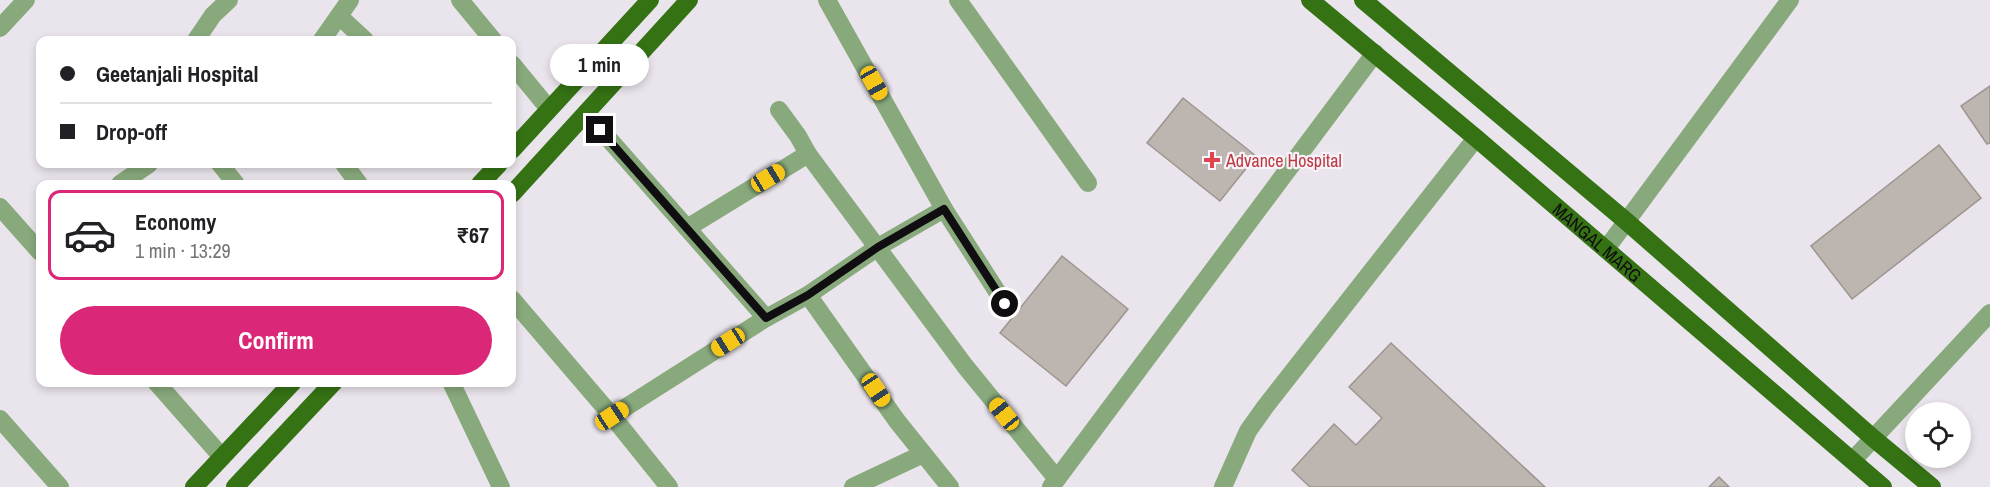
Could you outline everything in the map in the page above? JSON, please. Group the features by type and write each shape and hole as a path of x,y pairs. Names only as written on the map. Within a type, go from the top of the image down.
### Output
{"main road":[{"path":"516,146 650,0"},
{"path":"516,190 689,0"},
{"name":"MANGAL MARG","path":"1310,0 1476,138 1883,487"},
{"name":"MANGAL MARG","path":"1363,0 1626,221 1932,487"},
{"path":"194,487 288,387"},
{"path":"235,487 329,387"}],"street":[{"path":"0,28 26,0"},
{"path":"199,36 213,15 229,0"},
{"path":"325,36 351,0"},
{"path":"460,0 490,36"},
{"path":"827,0 944,209 1005,304"},
{"path":"958,0 1088,183"},
{"path":"1606,249 1790,0"},
{"path":"339,16 361,36"},
{"path":"779,110 808,154 1054,483 1375,53"},
{"path":"516,68 549,109"},
{"path":"586,113 766,318"},
{"path":"1223,487 1248,431 1265,407 1476,138"},
{"path":"687,228 808,154"},
{"path":"126,180 143,168"},
{"path":"223,168 233,180"},
{"path":"0,207 36,244"},
{"path":"612,416 766,318 808,295 878,247 944,209"},
{"path":"808,295 897,421 950,487"},
{"path":"516,304 669,487"},
{"path":"1853,460 1990,313"},
{"path":"160,387 222,457"},
{"path":"453,387 501,487"},
{"path":"0,419 60,487"},
{"path":"853,487 922,454"}],"building":[{"path":"1990,86 1990,143 1987,144 1961,106"},
{"path":"1183,98 1256,156 1220,201 1147,143"},
{"path":"1939,145 1981,198 1852,299 1811,246"},
{"path":"1062,256 1128,309 1066,386 1000,333"},
{"path":"1391,343 1545,487 1310,487 1292,470 1334,424 1356,445 1382,418 1349,387"},
{"path":"1719,477 1729,487 1709,487"}],"place":[{"name":"Advance Hospital","path":"1212,160"}],"route":[{"path":"600,130 766,318 808,295 878,247 944,209 1005,304"}]}
